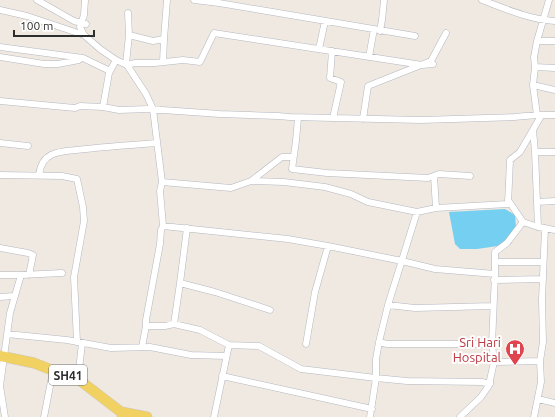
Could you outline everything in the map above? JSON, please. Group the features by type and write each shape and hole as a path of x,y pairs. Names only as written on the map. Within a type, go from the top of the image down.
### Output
{"main road":[{"name":"SH41","path":"2,357 34,363 53,371 78,378 122,414"},
{"path":"122,414 147,417"}],"street":[{"path":"37,0 74,21 84,23"},
{"path":"85,0 84,23 80,27 84,35 100,49 116,60 126,64 183,60 200,62 214,33 422,65 433,64"},
{"path":"163,62 167,0"},
{"path":"194,0 415,36"},
{"path":"369,57 377,30 382,20 384,0"},
{"path":"482,0 526,17 555,21"},
{"path":"251,181 284,182 325,187 351,194 368,202 417,212 436,208 508,204 510,160 520,152 539,116 534,85 534,57 549,0"},
{"path":"0,10 27,16 84,35"},
{"path":"128,14 129,35 126,64 146,94 153,109 162,182 160,191 163,226 142,347"},
{"path":"319,49 325,21"},
{"path":"363,119 368,86 431,61 446,33"},
{"path":"129,35 153,41 164,39"},
{"path":"537,41 555,41"},
{"path":"0,48 82,58 110,71"},
{"path":"332,51 330,78 341,82 333,118"},
{"path":"0,57 44,64 58,64 82,58"},
{"path":"103,107 109,73 116,60"},
{"path":"535,67 555,68"},
{"path":"534,85 555,90"},
{"path":"0,101 75,108 80,106 103,107 119,110 153,109 298,118 421,120 514,118 555,115"},
{"path":"298,118 292,169 335,174 428,178 439,174 470,176"},
{"path":"532,130 536,152 537,202 541,228 543,262 543,342 540,361 541,382 534,417"},
{"path":"0,143 28,146"},
{"path":"39,175 40,168 44,161 51,155 60,152 157,143"},
{"path":"536,152 555,152"},
{"path":"162,182 231,188 251,181 282,157 294,157"},
{"path":"0,175 62,176 77,179 83,207 84,221 74,277 80,343 78,378"},
{"path":"434,176 436,208"},
{"path":"508,200 523,222 541,228 555,230"},
{"path":"537,202 555,201"},
{"path":"370,417 376,378 376,359 379,342 388,305 417,212"},
{"path":"460,417 481,397 490,384 494,362 492,344 495,252 507,243 523,222"},
{"path":"163,226 288,239 402,261 435,269 495,277 543,279"},
{"path":"174,324 188,228"},
{"path":"306,344 315,292 328,246"},
{"path":"0,248 33,255 29,275"},
{"path":"495,262 543,262"},
{"path":"0,275 62,273"},
{"path":"5,417 0,386 2,357 10,313 20,275"},
{"path":"180,283 215,292 270,310"},
{"path":"0,297 14,296"},
{"path":"388,305 415,308 493,306"},
{"path":"146,326 165,326 174,324 200,330 229,345 259,346 301,369 407,381 482,382 490,384"},
{"path":"7,334 111,348 150,347 191,355 226,356"},
{"path":"379,342 386,344 492,344"},
{"path":"214,417 229,345"},
{"path":"494,362 540,361"},
{"path":"44,417 53,371"},
{"path":"222,376 372,409"},
{"path":"538,399 555,403"}],"water":[{"path":"505,209 515,215 516,227 511,244 477,249 460,249 455,244 449,212"}],"place":[{"name":"Sri Hari Hospital","path":"515,366"}]}
